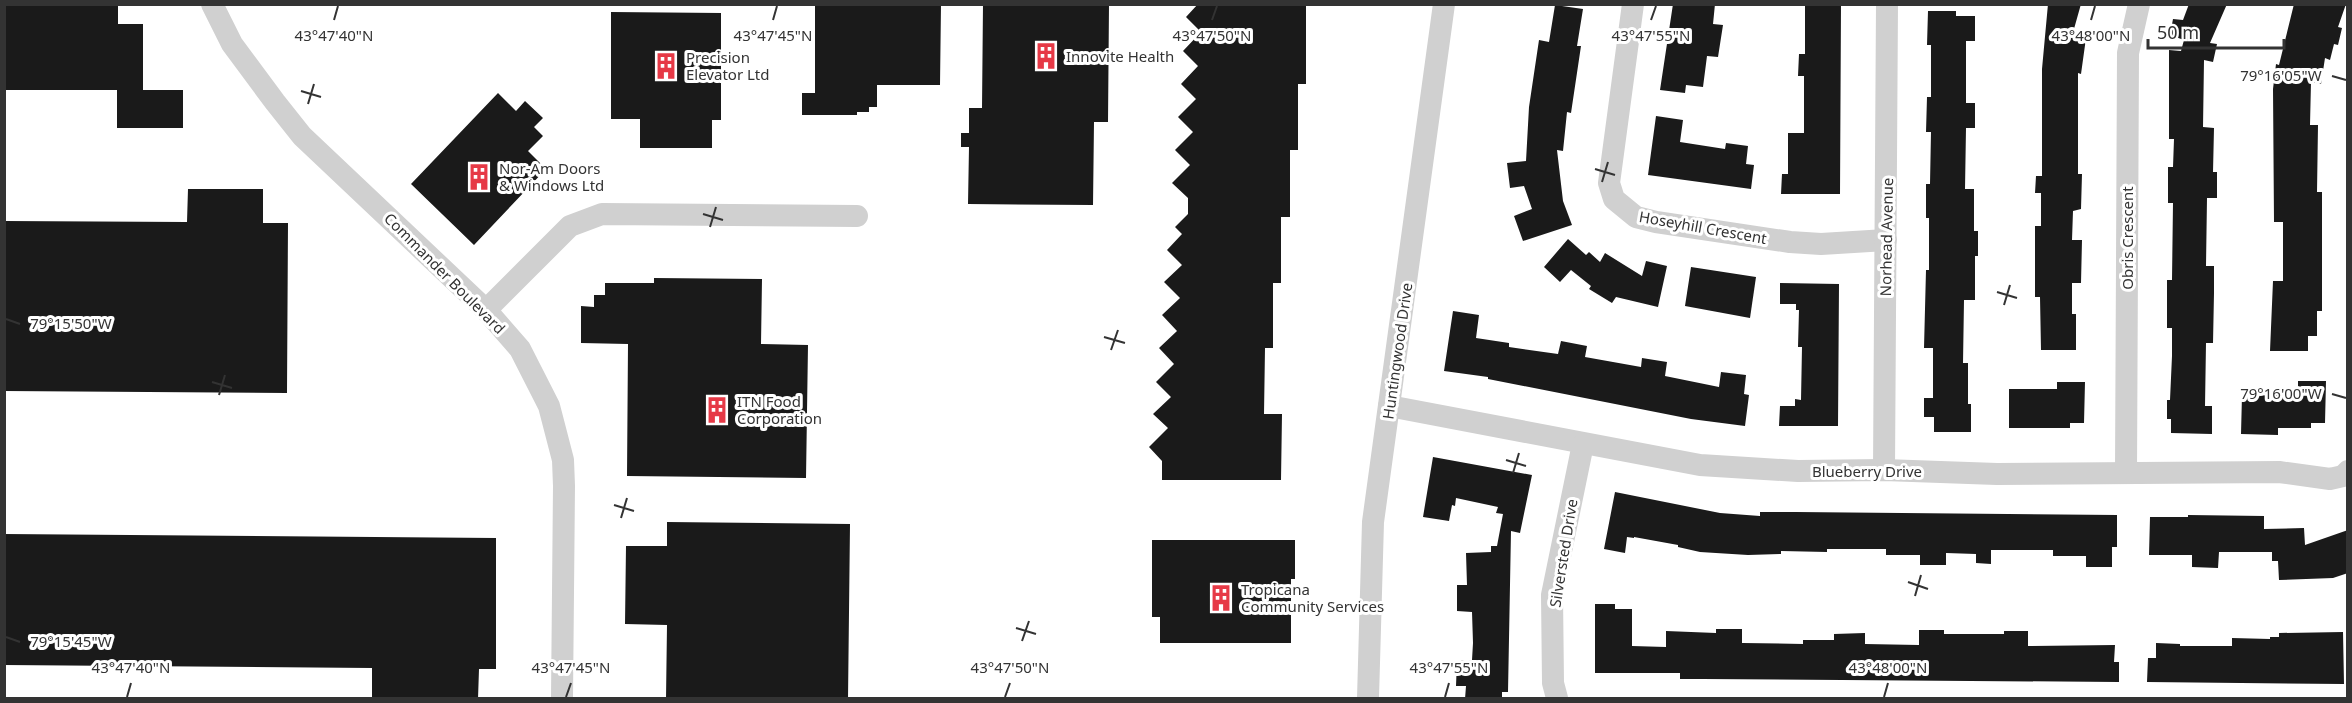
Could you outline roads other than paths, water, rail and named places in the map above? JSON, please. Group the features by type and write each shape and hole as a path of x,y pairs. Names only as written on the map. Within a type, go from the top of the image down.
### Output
{"street":[{"name":"Commander Boulevard","path":"212,4 232,44 302,136 486,310 520,349 549,406 563,460 562,699"},
{"name":"Huntingwood Drive","path":"1368,699 1373,522 1444,4"},
{"name":"Hoseyhill Crescent","path":"1633,4 1608,183 1614,199 1636,217 1790,242 1821,244 1886,240"},
{"name":"Norhead Avenue","path":"1884,470 1887,4"},
{"name":"Obris Crescent","path":"2126,472 2128,53 2139,4"},
{"path":"486,310 570,226 602,214 857,216"},
{"name":"Blueberry Drive","path":"1389,405 1700,465 1798,471 1884,470 1997,474 2279,472 2330,479 2343,476 2348,471"},
{"name":"Silversted Drive","path":"1557,699 1553,683 1552,595 1583,444"}],"place":[{"name":"Innovite Health","path":"1046,56"},
{"name":"Precision Elevator Ltd","path":"666,66"},
{"name":"Nor-Am Doors & Windows Ltd","path":"479,177"},
{"name":"ITN Food Corporation","path":"717,410"},
{"name":"Tropicana Community Services","path":"1221,598"}]}
